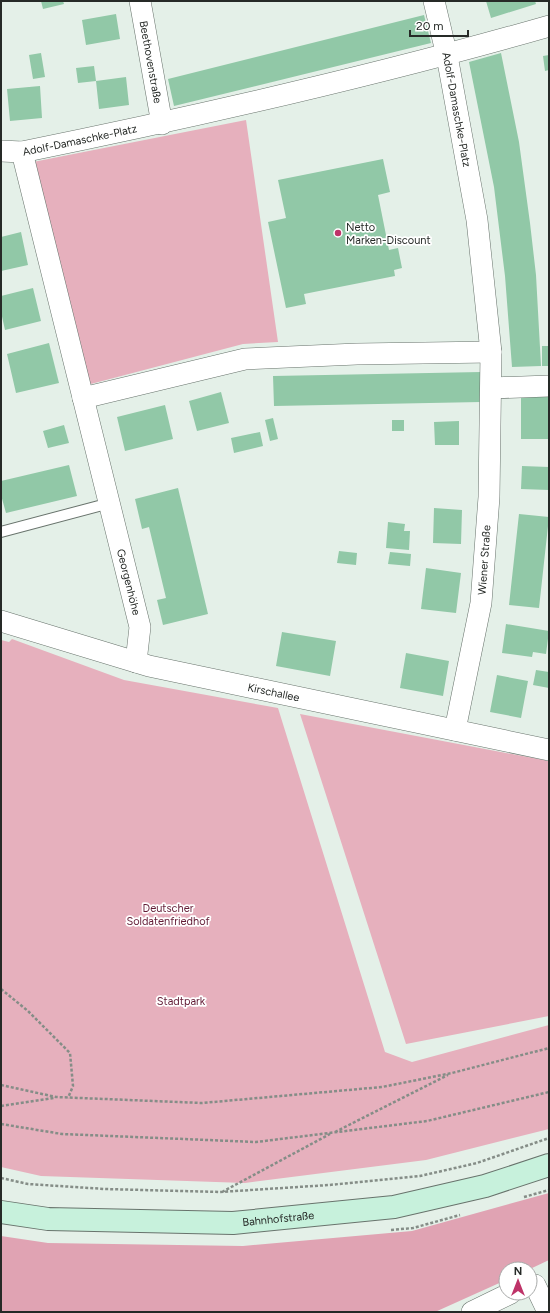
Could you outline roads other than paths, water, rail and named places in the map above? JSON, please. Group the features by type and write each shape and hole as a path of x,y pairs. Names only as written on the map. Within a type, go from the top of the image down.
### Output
{"street":[{"name":"Beethovenstraße","path":"140,1 162,124"},
{"path":"434,1 447,56 549,26"},
{"name":"Adolf-Damaschke-Platz","path":"83,398 22,152 162,124 447,56 477,220 491,352 492,388"},
{"path":"1,151 22,152"},
{"path":"83,398 246,359 357,354 491,352"},
{"path":"492,388 549,386"},
{"name":"Wiener Straße","path":"455,730 481,603 489,497 492,388"},
{"name":"Georgenhöhe","path":"83,398 140,626 136,662"},
{"name":"Kirschallee","path":"1,621 136,662 549,750"},
{"name":"Bahnhofstraße","path":"1,1212 48,1219 233,1223 394,1207 485,1186 549,1165"},
{"path":"538,1291 548,1312"},
{"path":"472,1312 498,1299"}],"lane":[{"path":"1,532 110,503"}],"place":[{"name":"Netto Marken-Discount","path":"338,233"}],"park label":[{"name":"Deutscher Soldatenfriedhof","path":"168,914"},
{"name":"Stadtpark","path":"181,1001"}]}
